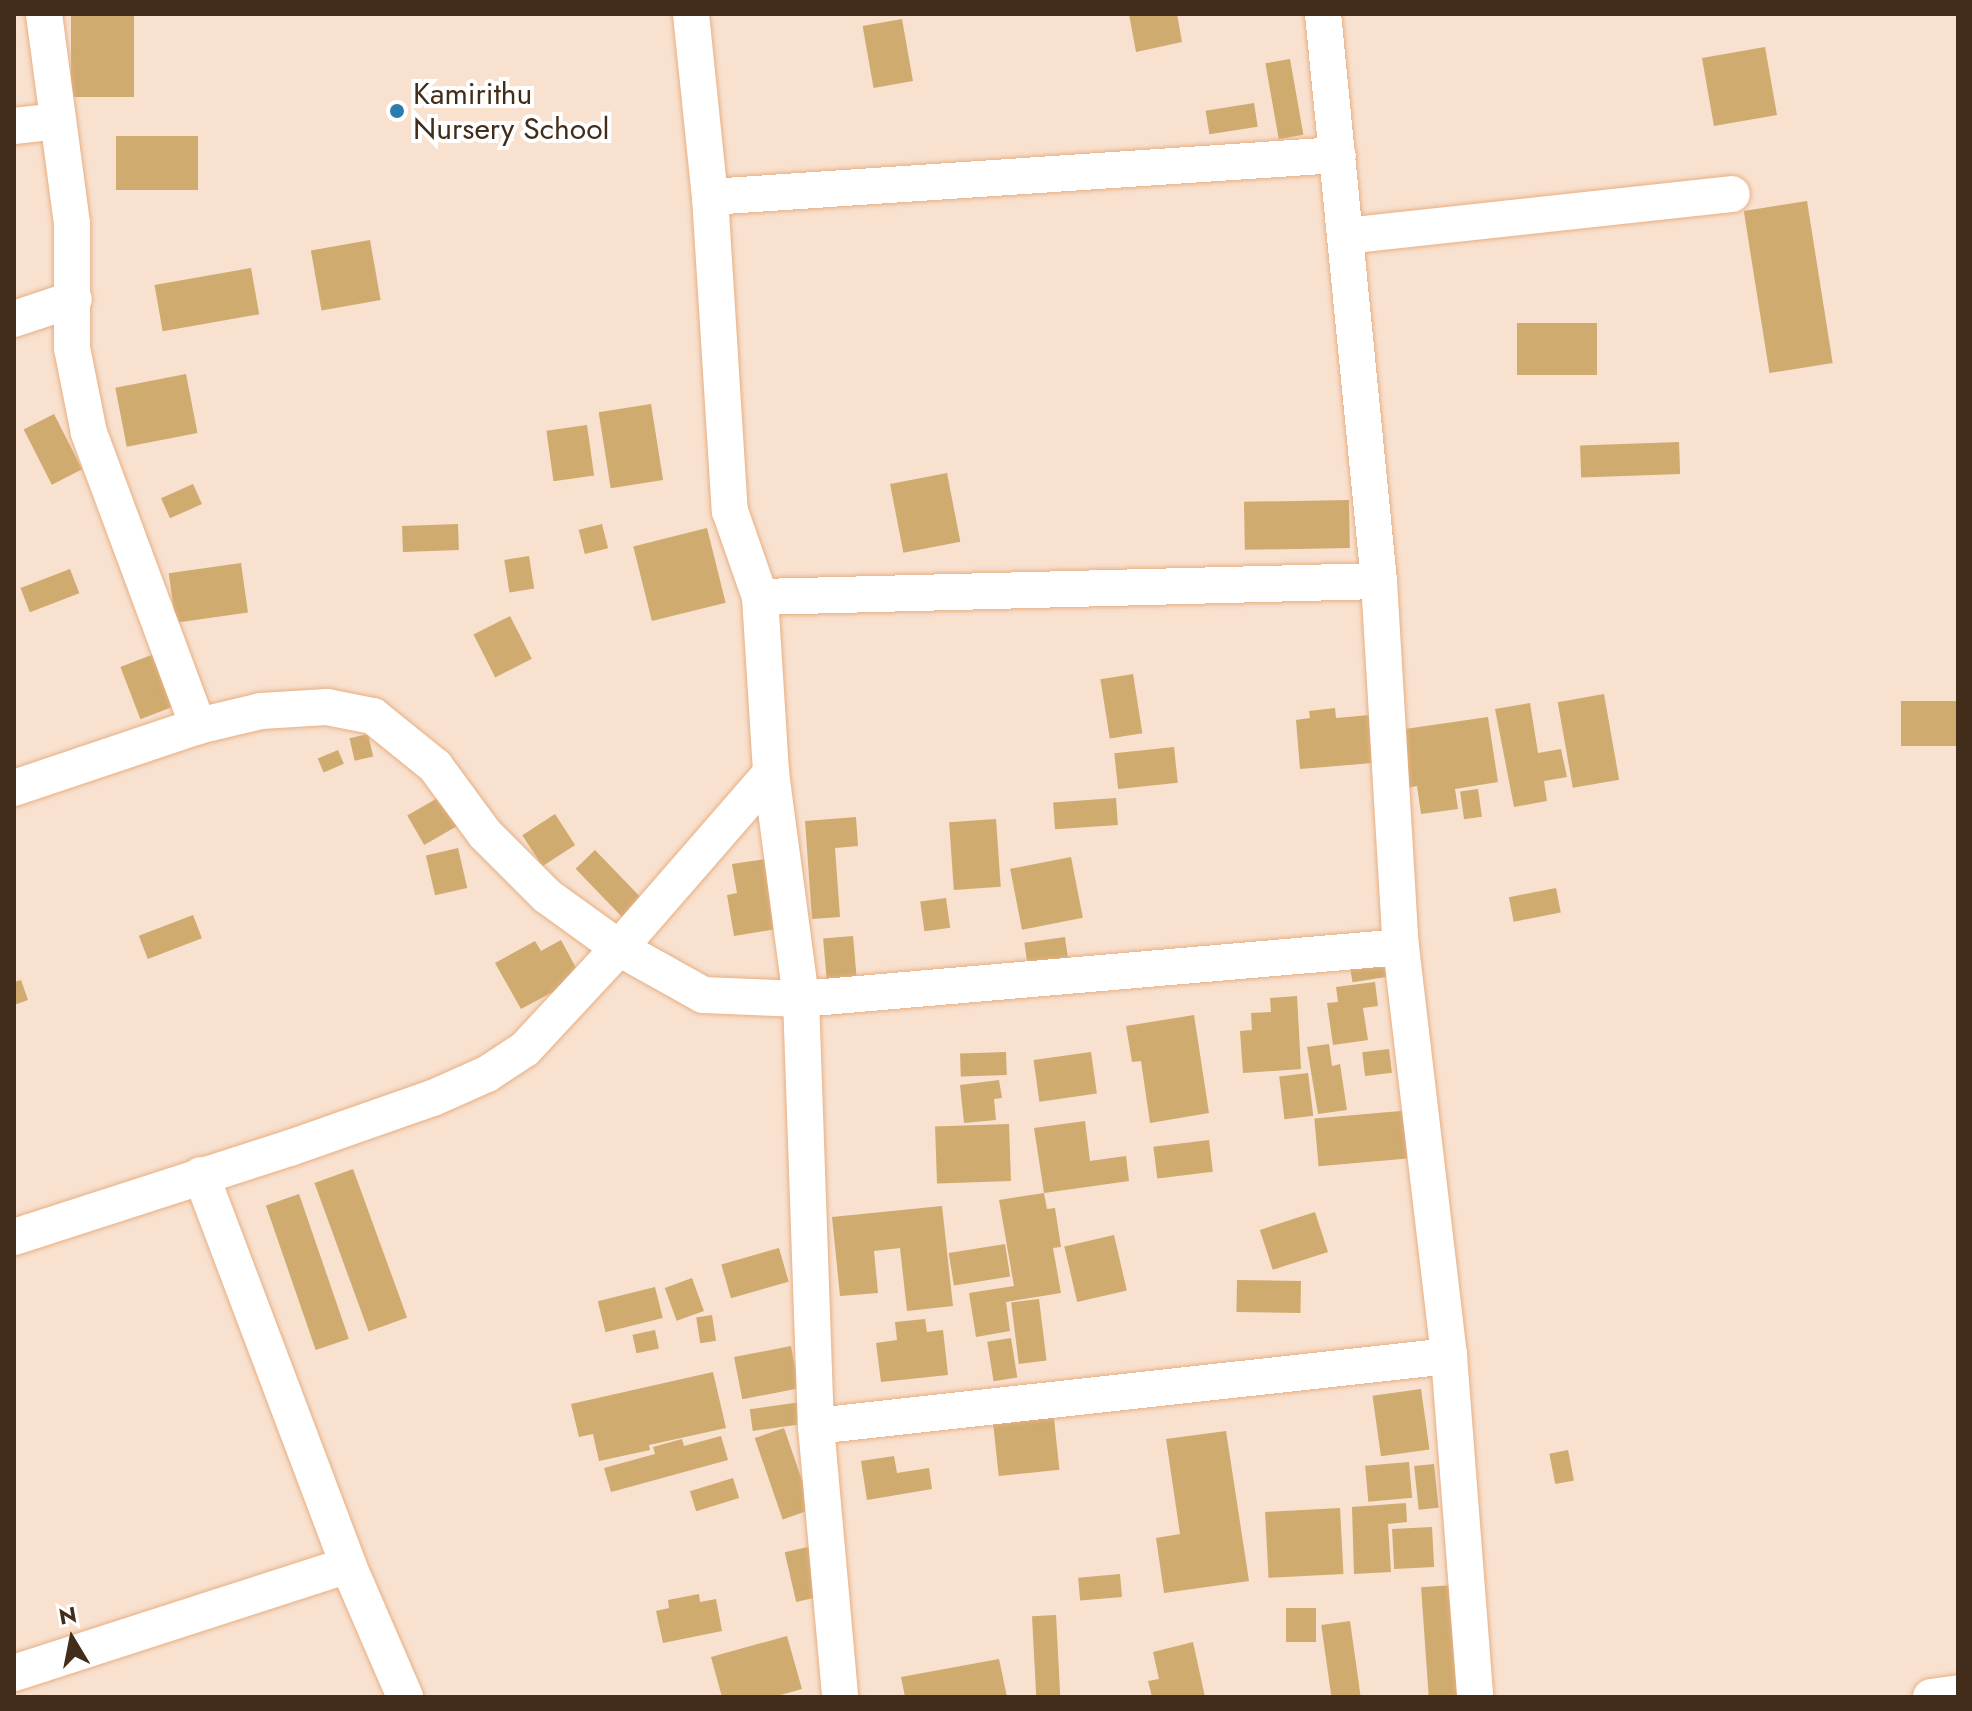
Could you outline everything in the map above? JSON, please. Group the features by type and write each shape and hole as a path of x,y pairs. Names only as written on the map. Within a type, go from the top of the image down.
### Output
{"street":[{"path":"44,14 72,223 72,348 89,433 198,726"},
{"path":"691,14 710,197 730,511 760,597 771,773 801,999 816,1426 840,1697"},
{"path":"1323,14 1379,581 1401,947 1449,1356 1475,1697"},
{"path":"14,126 58,121"},
{"path":"710,197 1338,155"},
{"path":"1346,236 1732,194"},
{"path":"14,319 74,299"},
{"path":"760,597 1379,581"},
{"path":"14,788 198,726 261,711 327,707 373,716 435,766 485,834 547,896 619,948 703,995 801,999 1401,947"},
{"path":"14,1237 380,1117 487,1074 525,1049 619,948 771,773"},
{"path":"201,1175 348,1565 405,1697"},
{"path":"816,1426 1449,1356"},
{"path":"14,1673 348,1565"},
{"path":"1931,1697 1958,1693"}],"building":[{"path":"71,14 134,14 134,97 71,97"},
{"path":"1129,14 1177,14 1182,42 1136,52"},
{"path":"902,19 913,81 874,88 863,26"},
{"path":"1765,47 1777,115 1714,126 1702,58"},
{"path":"1290,59 1303,135 1279,139 1265,63"},
{"path":"1254,103 1258,127 1209,134 1206,111"},
{"path":"116,136 198,136 198,190 116,190"},
{"path":"1807,201 1833,363 1769,373 1744,211"},
{"path":"370,240 381,300 322,310 311,250"},
{"path":"251,268 259,314 163,331 154,285"},
{"path":"1517,323 1597,323 1597,375 1517,375"},
{"path":"186,374 197,433 127,447 115,388"},
{"path":"651,404 663,480 611,488 599,412"},
{"path":"54,414 82,469 52,485 24,429"},
{"path":"587,425 594,476 553,481 546,431"},
{"path":"1679,442 1680,474 1581,477 1580,445"},
{"path":"947,473 960,542 903,553 890,484"},
{"path":"193,484 202,504 170,518 161,498"},
{"path":"1349,500 1350,548 1245,550 1244,502"},
{"path":"458,524 459,550 403,552 402,526"},
{"path":"602,524 608,548 585,554 579,530"},
{"path":"707,528 726,603 652,621 633,546"},
{"path":"529,556 534,589 509,593 504,560"},
{"path":"241,563 248,613 176,623 169,573"},
{"path":"70,569 79,593 30,612 21,588"},
{"path":"510,616 532,659 495,677 473,635"},
{"path":"154,654 174,706 140,719 120,667"},
{"path":"1133,674 1142,733 1110,738 1100,679"},
{"path":"1604,694 1619,780 1573,788 1558,702"},
{"path":"1901,701 1958,701 1958,746 1901,746"},
{"path":"1530,703 1538,753 1561,749 1567,777 1544,781 1547,801 1514,807 1495,709"},
{"path":"1335,708 1336,718 1370,715 1373,763 1300,769 1296,720 1310,718 1309,711"},
{"path":"1488,717 1498,782 1455,789 1458,809 1421,814 1417,786 1407,788 1398,730"},
{"path":"368,734 373,756 355,761 349,738"},
{"path":"1174,747 1178,783 1118,789 1114,753"},
{"path":"338,750 344,764 324,772 318,759"},
{"path":"1478,789 1482,817 1464,819 1460,792"},
{"path":"441,796 458,825 424,845 407,816"},
{"path":"1116,798 1118,825 1055,829 1053,802"},
{"path":"555,814 575,845 542,866 522,835"},
{"path":"856,817 858,846 835,848 840,917 812,919 805,821"},
{"path":"996,819 1001,887 954,890 949,822"},
{"path":"458,848 467,888 435,895 426,855"},
{"path":"595,850 643,900 624,918 576,869"},
{"path":"1071,857 1083,918 1022,930 1010,869"},
{"path":"765,859 777,929 734,936 727,895 737,893 732,864"},
{"path":"1556,888 1561,913 1514,922 1509,897"},
{"path":"946,898 950,928 924,931 920,902"},
{"path":"193,915 202,938 148,959 139,936"},
{"path":"853,936 857,978 827,980 823,939"},
{"path":"1065,937 1069,964 1028,969 1024,943"},
{"path":"561,940 581,977 521,1009 495,963 535,941 541,951"},
{"path":"1391,957 1394,976 1352,982 1350,964"},
{"path":"21,980 28,1000 14,1005 14,982"},
{"path":"1375,982 1378,1006 1363,1008 1368,1040 1333,1045 1327,1003 1338,1002 1336,987"},
{"path":"1297,996 1301,1069 1243,1073 1240,1031 1252,1030 1251,1013 1271,1012 1270,998"},
{"path":"1194,1015 1209,1113 1150,1123 1141,1061 1132,1062 1126,1026"},
{"path":"1329,1044 1332,1066 1340,1064 1347,1110 1318,1114 1307,1047"},
{"path":"1389,1049 1392,1073 1365,1076 1362,1052"},
{"path":"1006,1052 1007,1075 961,1077 960,1054"},
{"path":"1091,1052 1097,1094 1039,1102 1034,1060"},
{"path":"1308,1073 1313,1116 1284,1119 1279,1077"},
{"path":"999,1080 1002,1098 994,1099 996,1120 964,1123 960,1085"},
{"path":"1412,1110 1416,1158 1319,1166 1314,1119"},
{"path":"1085,1121 1090,1161 1126,1156 1129,1181 1044,1193 1034,1128"},
{"path":"1009,1124 1011,1181 937,1184 935,1127"},
{"path":"1209,1140 1213,1172 1157,1179 1153,1147"},
{"path":"353,1169 407,1317 369,1331 314,1183"},
{"path":"1044,1193 1047,1209 1055,1208 1061,1247 1053,1248 1061,1293 1006,1302 1010,1331 976,1337 969,1293 1014,1286 999,1200"},
{"path":"299,1194 349,1339 316,1350 266,1205"},
{"path":"942,1206 953,1306 907,1311 900,1248 874,1251 878,1293 840,1296 832,1217"},
{"path":"1315,1212 1328,1252 1273,1270 1260,1230"},
{"path":"1114,1235 1127,1291 1077,1302 1064,1246"},
{"path":"1005,1244 1010,1277 954,1286 949,1253"},
{"path":"779,1248 789,1282 731,1298 721,1265"},
{"path":"692,1278 704,1311 677,1321 665,1288"},
{"path":"1237,1280 1301,1281 1300,1313 1236,1312"},
{"path":"655,1287 663,1318 605,1332 598,1301"},
{"path":"1039,1299 1047,1361 1019,1364 1011,1302"},
{"path":"712,1315 716,1341 700,1343 696,1318"},
{"path":"925,1319 927,1332 943,1330 948,1375 881,1382 876,1343 897,1340 895,1322"},
{"path":"655,1330 659,1349 636,1353 633,1335"},
{"path":"1011,1338 1017,1378 994,1381 987,1342"},
{"path":"791,1346 799,1388 742,1399 734,1357"},
{"path":"713,1372 726,1428 649,1445 650,1450 599,1461 593,1434 579,1437 571,1404"},
{"path":"1421,1389 1429,1449 1381,1456 1372,1396"},
{"path":"822,1399 825,1421 753,1431 750,1409"},
{"path":"1053,1409 1059,1470 999,1476 992,1415"},
{"path":"784,1428 812,1509 783,1519 755,1438"},
{"path":"1226,1431 1249,1581 1164,1593 1156,1538 1180,1534 1166,1439"},
{"path":"721,1436 728,1460 611,1492 604,1468 655,1454 653,1447 682,1439 684,1446"},
{"path":"1568,1450 1574,1480 1555,1484 1549,1454"},
{"path":"894,1456 897,1473 929,1468 932,1489 867,1500 861,1461"},
{"path":"1409,1462 1412,1498 1368,1502 1365,1466"},
{"path":"1434,1464 1439,1508 1419,1510 1414,1466"},
{"path":"733,1478 739,1498 696,1511 690,1491"},
{"path":"1406,1503 1407,1522 1388,1524 1391,1572 1354,1574 1352,1507"},
{"path":"1340,1508 1343,1574 1269,1578 1265,1512"},
{"path":"1432,1527 1434,1567 1394,1569 1392,1529"},
{"path":"812,1546 823,1596 796,1602 785,1552"},
{"path":"1120,1574 1122,1597 1080,1601 1078,1578"},
{"path":"1454,1585 1462,1697 1429,1697 1421,1587"},
{"path":"699,1594 700,1602 716,1599 722,1631 663,1643 656,1611 669,1608 668,1600"},
{"path":"1286,1608 1316,1608 1316,1642 1286,1642"},
{"path":"1056,1615 1060,1697 1036,1697 1032,1616"},
{"path":"1350,1621 1361,1697 1331,1697 1321,1625"},
{"path":"787,1636 802,1689 773,1697 722,1697 711,1657"},
{"path":"1193,1642 1205,1697 1152,1697 1148,1681 1159,1679 1153,1652"},
{"path":"999,1659 1007,1697 905,1697 901,1677"}],"place":[{"name":"Kamirithu Nursery School","path":"397,111"}]}
